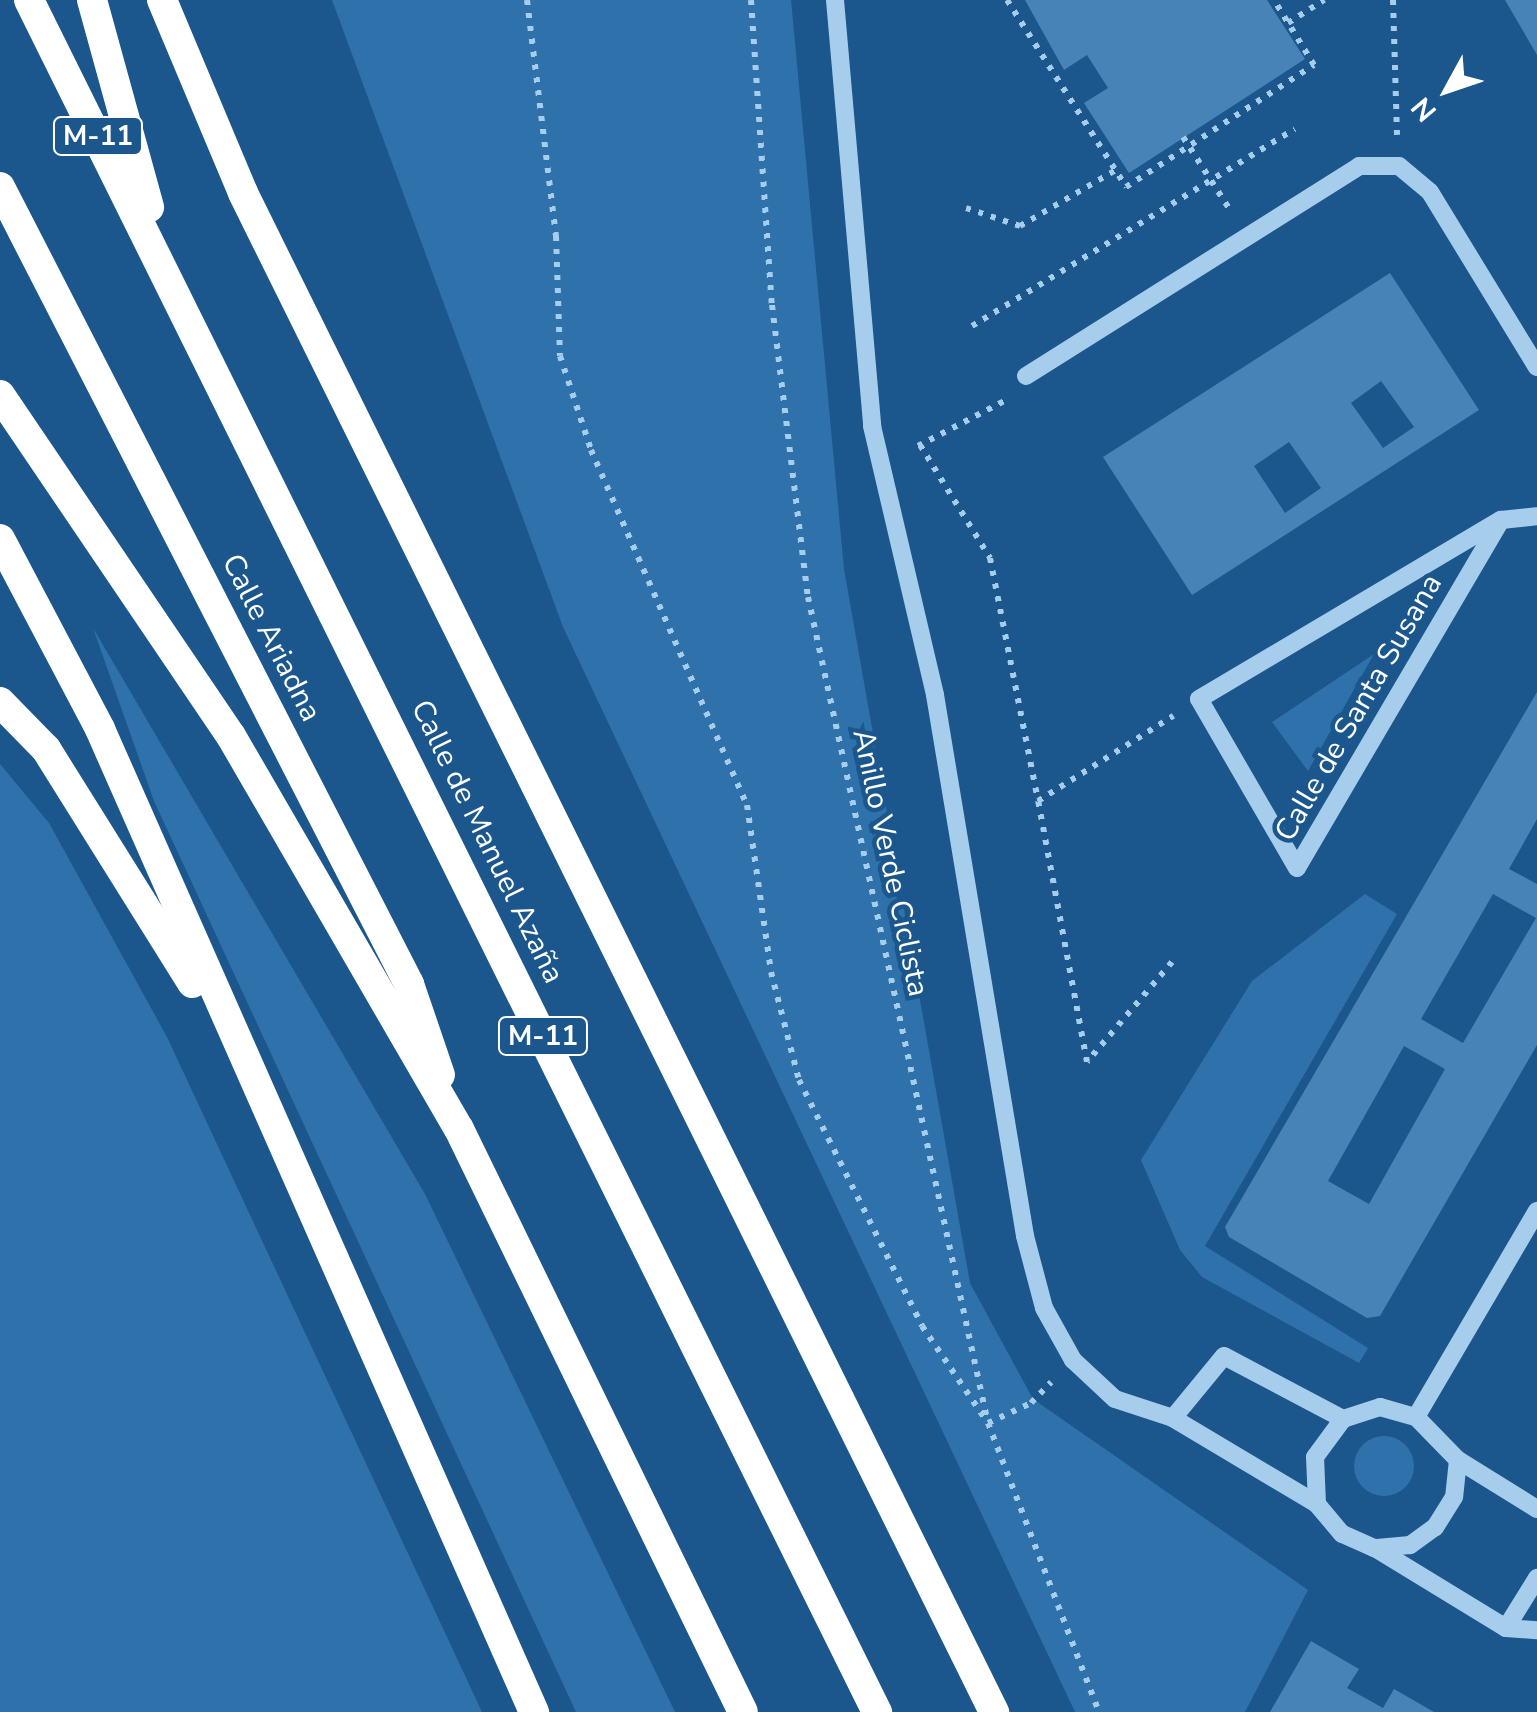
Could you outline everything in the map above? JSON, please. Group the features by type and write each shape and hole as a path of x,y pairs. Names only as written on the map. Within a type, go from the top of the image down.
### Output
{"highway":[{"name":"M-11","path":"29,0 167,272"},
{"path":"92,0 167,272"},
{"path":"162,0 243,193 994,1712"},
{"name":"Calle Ariadna","path":"0,188 409,984 459,1130"},
{"name":"Calle de Manuel Azaña","path":"167,272 877,1712"},
{"path":"0,395 231,736 459,1130 743,1712"},
{"path":"0,539 100,729 242,1062 534,1712"},
{"path":"0,702 46,749 242,1062"}],"street":[{"path":"834,0 881,466 935,695 1025,1236 1044,1308 1073,1360 1115,1400 1173,1418 1317,1504 1342,1534 1374,1548 1506,1628 1537,1630"},
{"path":"1026,376 1359,166 1398,166 1430,192 1537,366"},
{"name":"Calle de Santa Susana","path":"1501,520 1297,868 1199,699 1501,520 1537,516"},
{"path":"1416,1417 1537,1211"},
{"path":"1173,1418 1224,1356 1343,1418"},
{"path":"1317,1504 1315,1456 1343,1418 1380,1407 1416,1417 1458,1460 1537,1509"},
{"path":"1374,1548 1410,1545 1435,1528 1454,1497 1458,1460"},
{"path":"1506,1628 1537,1578"}],"path":[{"path":"528,0 566,375 590,450 747,805 772,972 800,1080 922,1326 988,1423 1031,1403 1073,1360"},
{"name":"Anillo Verde Ciclista","path":"751,0 772,305 808,597 988,1423 1099,1712"},
{"path":"1007,0 1126,186 1314,65 1274,0"},
{"path":"1288,23 1324,0"},
{"path":"1393,0 1398,166"},
{"path":"972,326 1295,130"},
{"path":"1184,137 1211,180"},
{"path":"966,208 1020,226 1116,170"},
{"path":"881,466 1014,394 1026,376"},
{"path":"920,445 990,558 1087,1062 1172,962"},
{"path":"1038,801 1199,699"}],"shaded area":[{"path":"332,0 791,0 844,569 970,1283 1033,1399 1308,1590 1245,1712 1075,1712 563,627"},
{"path":"93,628 425,1194 675,1712 576,1712 154,801"},
{"path":"1374,654 1308,771 1272,722"},
{"path":"0,764 49,823 167,1037 482,1712 0,1712"},
{"path":"1365,894 1397,914 1205,1246 1368,1348 1359,1363 1202,1277 1180,1250 1141,1160 1252,981"},
{"path":"1384,1436 1405,1445 1414,1466 1405,1487 1384,1496 1363,1487 1354,1466 1363,1445"}],"building":[{"path":"1025,0 1267,0 1305,59 1129,173 1084,103 1108,88 1087,55 1064,70"},
{"path":"1505,0 1537,0 1537,55"},
{"path":"1390,273 1479,410 1192,595 1103,457","holes":["1381,381 1414,427 1383,448 1351,403","1289,442 1321,488 1285,513 1254,466"]},
{"path":"1537,692 1537,819 1509,869 1537,884 1537,1045 1380,1316 1367,1318 1229,1237 1225,1227","holes":["1493,894 1536,918 1463,1043 1421,1019","1404,1046 1445,1069 1369,1204 1328,1181"]},
{"path":"1311,1641 1359,1669 1347,1688 1383,1708 1394,1689 1434,1712 1270,1712"}]}
